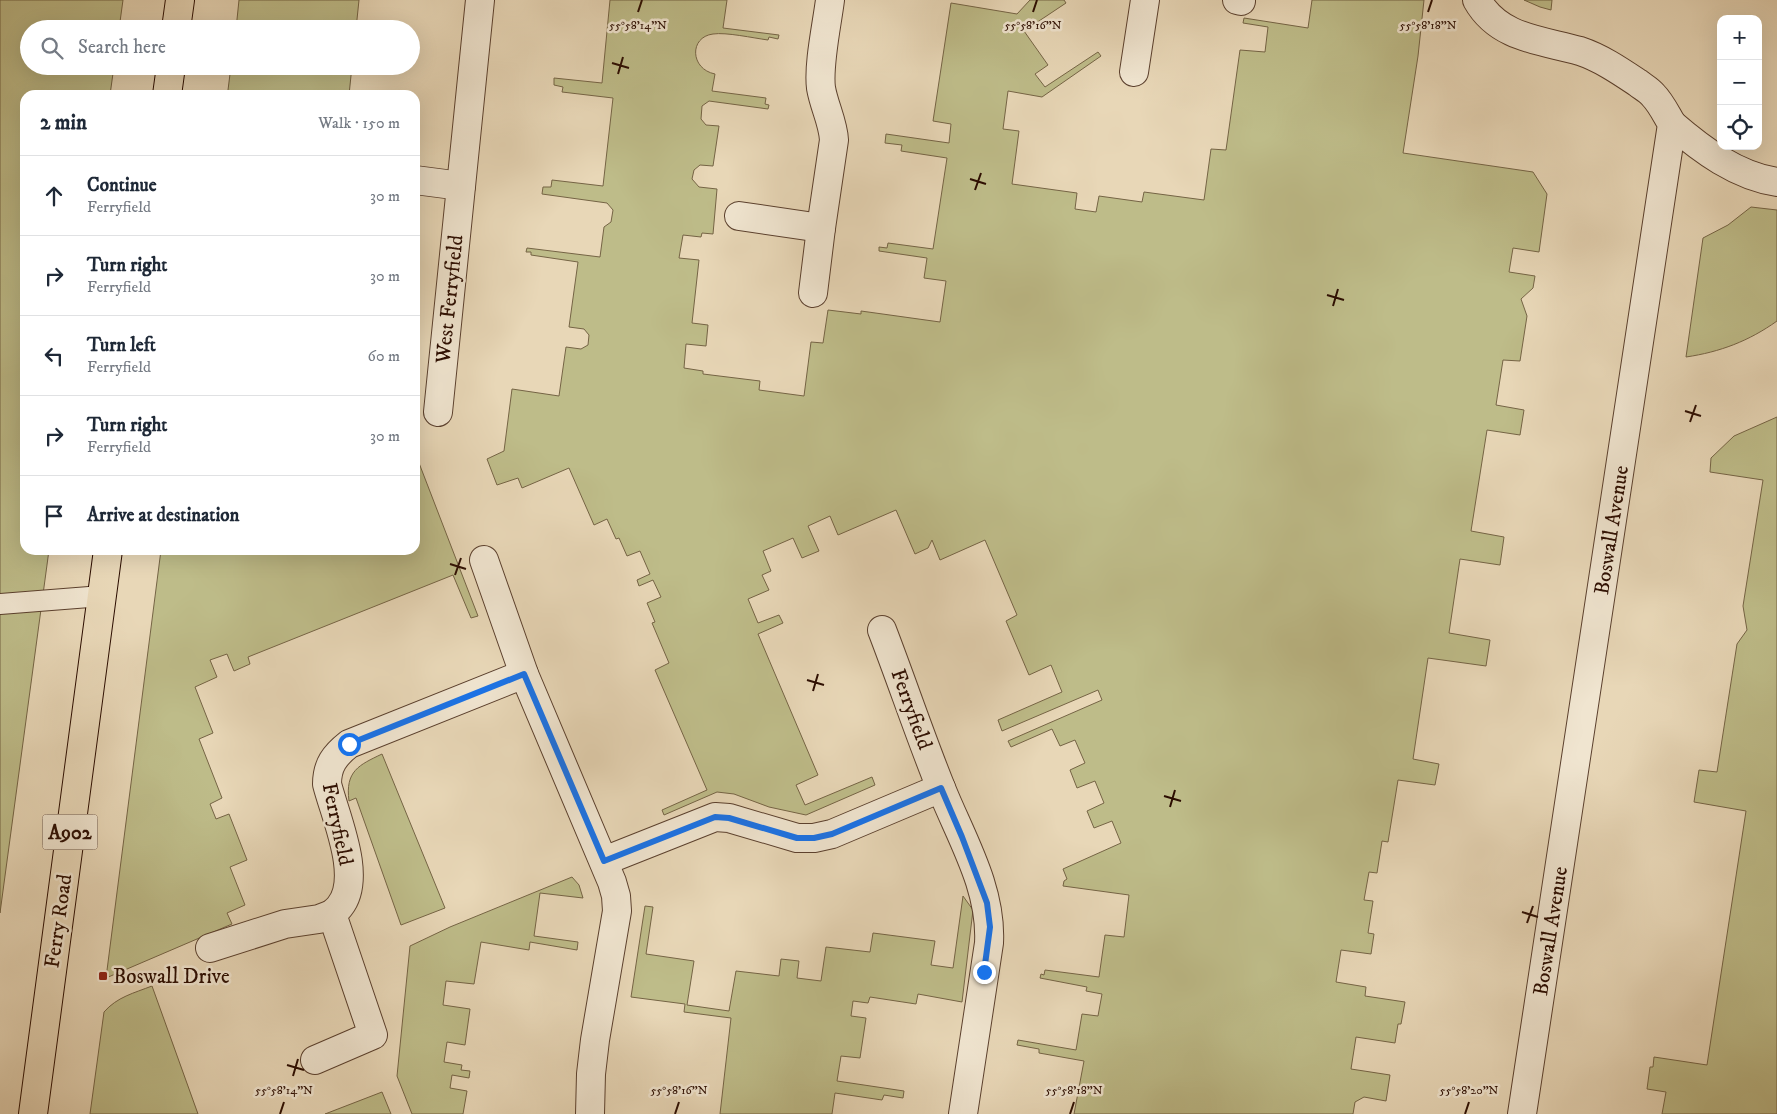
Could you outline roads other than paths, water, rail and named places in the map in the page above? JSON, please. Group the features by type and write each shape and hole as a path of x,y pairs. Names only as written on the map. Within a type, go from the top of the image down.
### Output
{"main road":[{"path":"177,20 180,0"},
{"path":"168,90 170,75"},
{"name":"Ferry Road","path":"32,1114 107,555"}],"street":[{"name":"West Ferryfield","path":"438,412 480,0"},
{"path":"813,293 834,140 834,133 824,102 820,80 830,0"},
{"path":"1134,72 1145,0"},
{"path":"1477,0 1488,15 1510,32 1582,52 1616,68 1653,94 1672,124 1693,142 1723,161 1747,173 1777,182"},
{"name":"Boswall Avenue","path":"1522,1114 1672,124"},
{"path":"420,181 461,186"},
{"path":"739,216 821,228"},
{"path":"484,560 524,674 604,861 616,896 617,911 595,1040 591,1074 590,1114"},
{"name":"Ferryfield","path":"882,630 941,788 983,892 989,921 989,944 963,1114"},
{"name":"Ferryfield","path":"332,914 341,906 349,883 347,856 327,784 327,772 336,754 349,744 524,674"},
{"path":"604,861 715,817 729,818 797,838 824,836 941,788"},
{"path":"210,948 285,924 319,919 332,914 373,1035 315,1060"}],"lane":[{"path":"0,604 102,596"}],"place":[{"name":"Boswall Drive","path":"103,976"}]}
